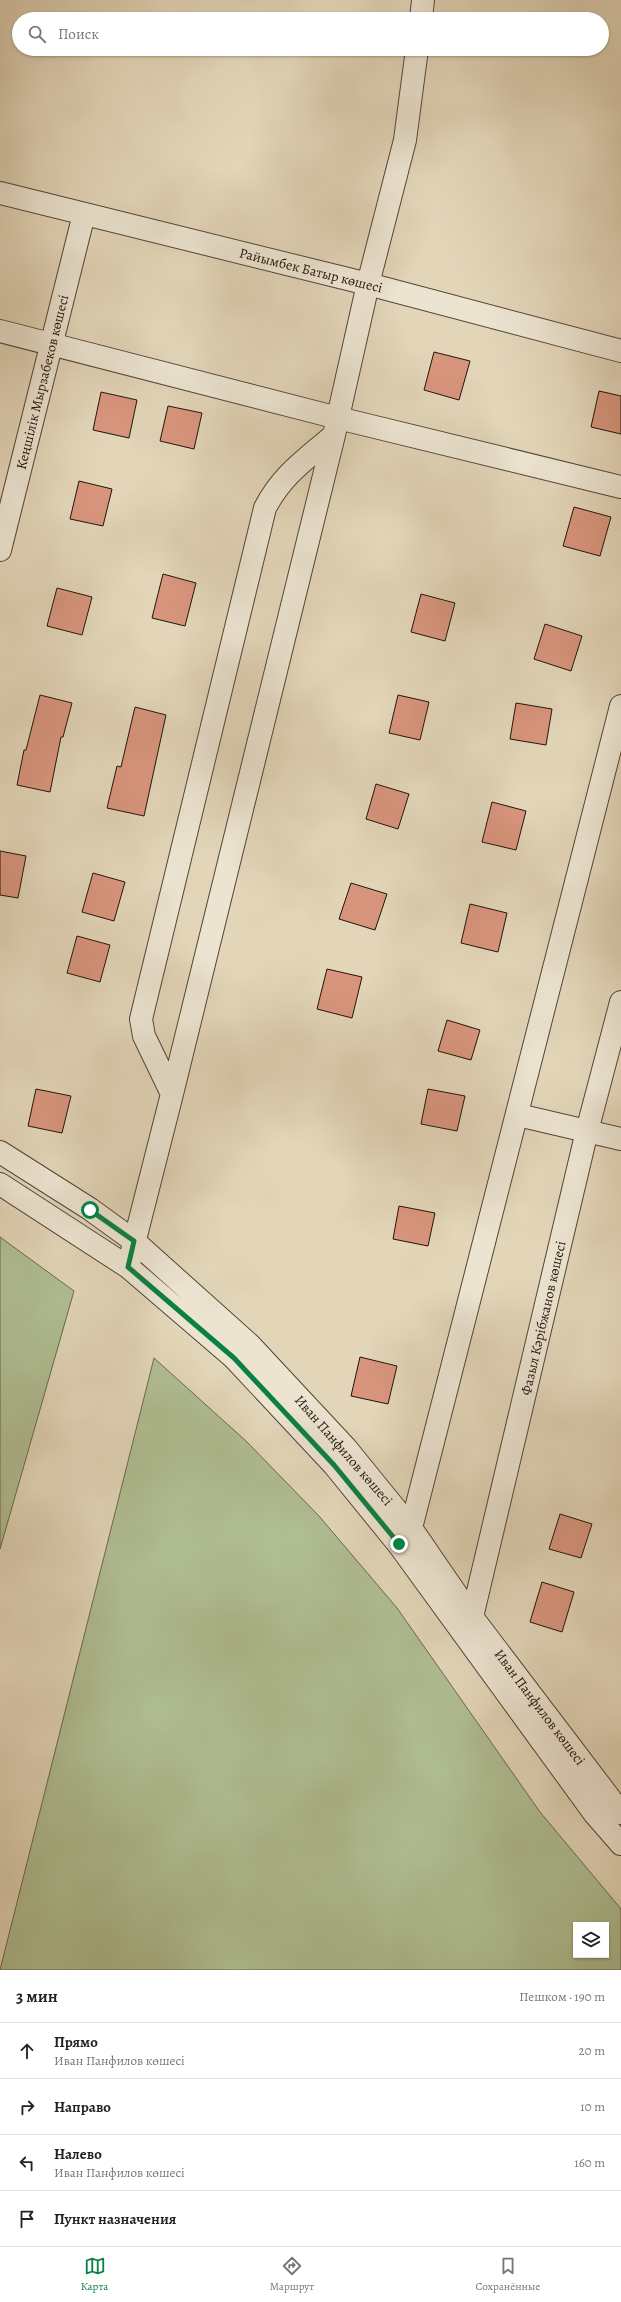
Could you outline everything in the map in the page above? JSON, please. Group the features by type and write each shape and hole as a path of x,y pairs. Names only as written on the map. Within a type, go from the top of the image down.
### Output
{"street":[{"path":"422,12 423,0"},
{"path":"128,1267 336,427 368,284 405,140 416,56"},
{"name":"Райымбек Батыр көшесі","path":"0,193 368,284 621,351"},
{"name":"Кеңшілік Мырзабеков көшесі","path":"0,550 84,214"},
{"path":"0,330 52,343 336,427 621,487"},
{"path":"172,1094 144,1036 141,1019 265,508 274,490 288,473 336,427"},
{"path":"405,1536 518,1115 621,706"},
{"name":"Фазыл Кәрібжанов көшесі","path":"468,1626 587,1131 621,1002"},
{"path":"518,1115 621,1138"},
{"name":"Иван Панфилов көшесі","path":"0,1152 90,1210 134,1241 250,1345 346,1448 594,1813 621,1844"},
{"name":"Иван Панфилов көшесі","path":"0,1184 128,1267 234,1358 334,1465 405,1536"},
{"name":"Иван Панфилов көшесі","path":"468,1626 621,1813"}],"green space":[{"path":"0,1237 74,1291 0,1549"},
{"path":"154,1358 246,1441 319,1516 397,1608 540,1812 621,1909 621,1970 0,1970"}],"building":[{"path":"434,352 470,361 459,400 424,390"},
{"path":"599,391 621,396 621,434 591,427"},
{"path":"101,392 137,400 129,438 93,430"},
{"path":"168,406 202,413 194,449 160,441"},
{"path":"79,481 112,489 103,526 70,519"},
{"path":"574,507 611,517 600,556 563,546"},
{"path":"163,574 196,583 185,626 152,618"},
{"path":"57,588 92,597 82,635 47,626"},
{"path":"421,594 455,603 445,641 411,632"},
{"path":"545,624 582,636 571,671 534,659"},
{"path":"40,695 72,703 63,737 61,737 50,792 17,785 24,750 26,750"},
{"path":"398,695 429,702 420,740 389,733"},
{"path":"516,703 552,709 546,745 510,739"},
{"path":"135,707 166,715 144,816 107,808 117,766 121,767"},
{"path":"376,784 409,794 398,829 366,819"},
{"path":"492,802 526,811 516,850 482,842"},
{"path":"0,851 26,856 18,898 0,895"},
{"path":"93,873 125,882 114,921 82,912"},
{"path":"351,883 387,894 375,930 339,919"},
{"path":"470,904 507,913 498,952 461,943"},
{"path":"77,936 110,945 100,982 67,973"},
{"path":"327,969 362,977 352,1018 317,1009"},
{"path":"447,1020 480,1030 471,1060 438,1051"},
{"path":"36,1089 71,1096 62,1133 28,1126"},
{"path":"428,1089 465,1096 457,1131 421,1124"},
{"path":"399,1206 435,1213 428,1246 393,1239"},
{"path":"360,1357 397,1366 388,1404 351,1396"},
{"path":"560,1514 592,1524 581,1558 549,1549"},
{"path":"542,1582 574,1592 562,1632 530,1622"}],"route":[{"path":"90,1210 134,1241 128,1267 234,1358 334,1465 399,1544"}]}
